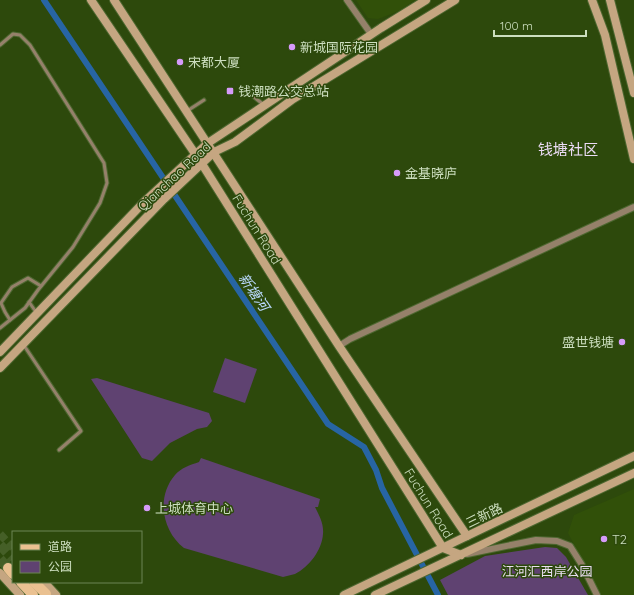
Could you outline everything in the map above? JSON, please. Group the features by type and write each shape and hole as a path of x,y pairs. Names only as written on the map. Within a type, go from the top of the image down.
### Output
{"main road":[{"name":"Fuchun Road","path":"91,0 202,164 443,548 461,555 467,536 339,346 114,0"},
{"name":"Qianchao Road","path":"0,352 158,190 208,143 371,34 426,0"},
{"name":"Qianchao Road","path":"0,368 164,199 214,152 235,142 293,99 455,0"},
{"path":"592,0 605,35 634,159"},
{"path":"610,0 634,93"},
{"name":"三新路","path":"344,595 634,456"},
{"name":"三新路","path":"375,595 634,473"},
{"path":"7,572 12,581"},
{"path":"13,583 20,595"},
{"path":"22,583 33,595"},
{"path":"35,583 46,594"},
{"path":"45,583 56,595"}],"street":[{"path":"347,0 371,34"},
{"path":"339,346 350,339 634,207"},
{"name":"三新路","path":"461,555 536,540 557,541 570,546 582,565 597,595"}],"lane":[{"path":"0,45 13,34 20,35 30,45 104,163 107,183 100,203 73,247 25,308 0,328"},
{"path":"249,93 264,105"},
{"path":"187,111 204,100"},
{"path":"10,320 4,312 1,303 12,287 28,278 41,286"},
{"path":"29,302 37,314"},
{"path":"23,344 81,431 59,450"}],"shaded area":[{"path":"356,0 415,0 399,11 378,19 368,18"},
{"path":"634,489 634,595 600,595 568,533 574,515"}],"green space":[{"path":"225,358 257,369 245,403 213,392"},
{"path":"97,378 209,413 212,421 207,427 197,429 170,443 152,461 142,458 91,379"},
{"path":"201,458 320,499 318,507 315,507 323,527 322,540 314,557 305,567 295,574 283,577 184,548 177,541 166,523 164,513 165,493 169,484 180,470 199,462"},
{"name":"江河汇西岸公园","path":"545,547 557,548 566,557 588,595 448,595 440,580 485,556"}],"waterway":[{"name":"新塘河","path":"44,0 328,424 364,447 376,470 382,488 438,595"}],"tunnel":[{"path":"0,534 12,547"},
{"path":"0,545 12,558"},
{"path":"0,559 8,568"}],"place":[{"name":"新城国际花园","path":"292,47"},
{"name":"宋都大厦","path":"180,62"},
{"name":"钱潮路公交总站","path":"230,91"},
{"name":"金基晓庐","path":"397,173"},
{"name":"盛世钱塘","path":"622,342"},
{"name":"上城体育中心","path":"147,508"},
{"name":"T2","path":"604,539"}],"district":[{"name":"钱塘社区","path":"568,149"}]}
